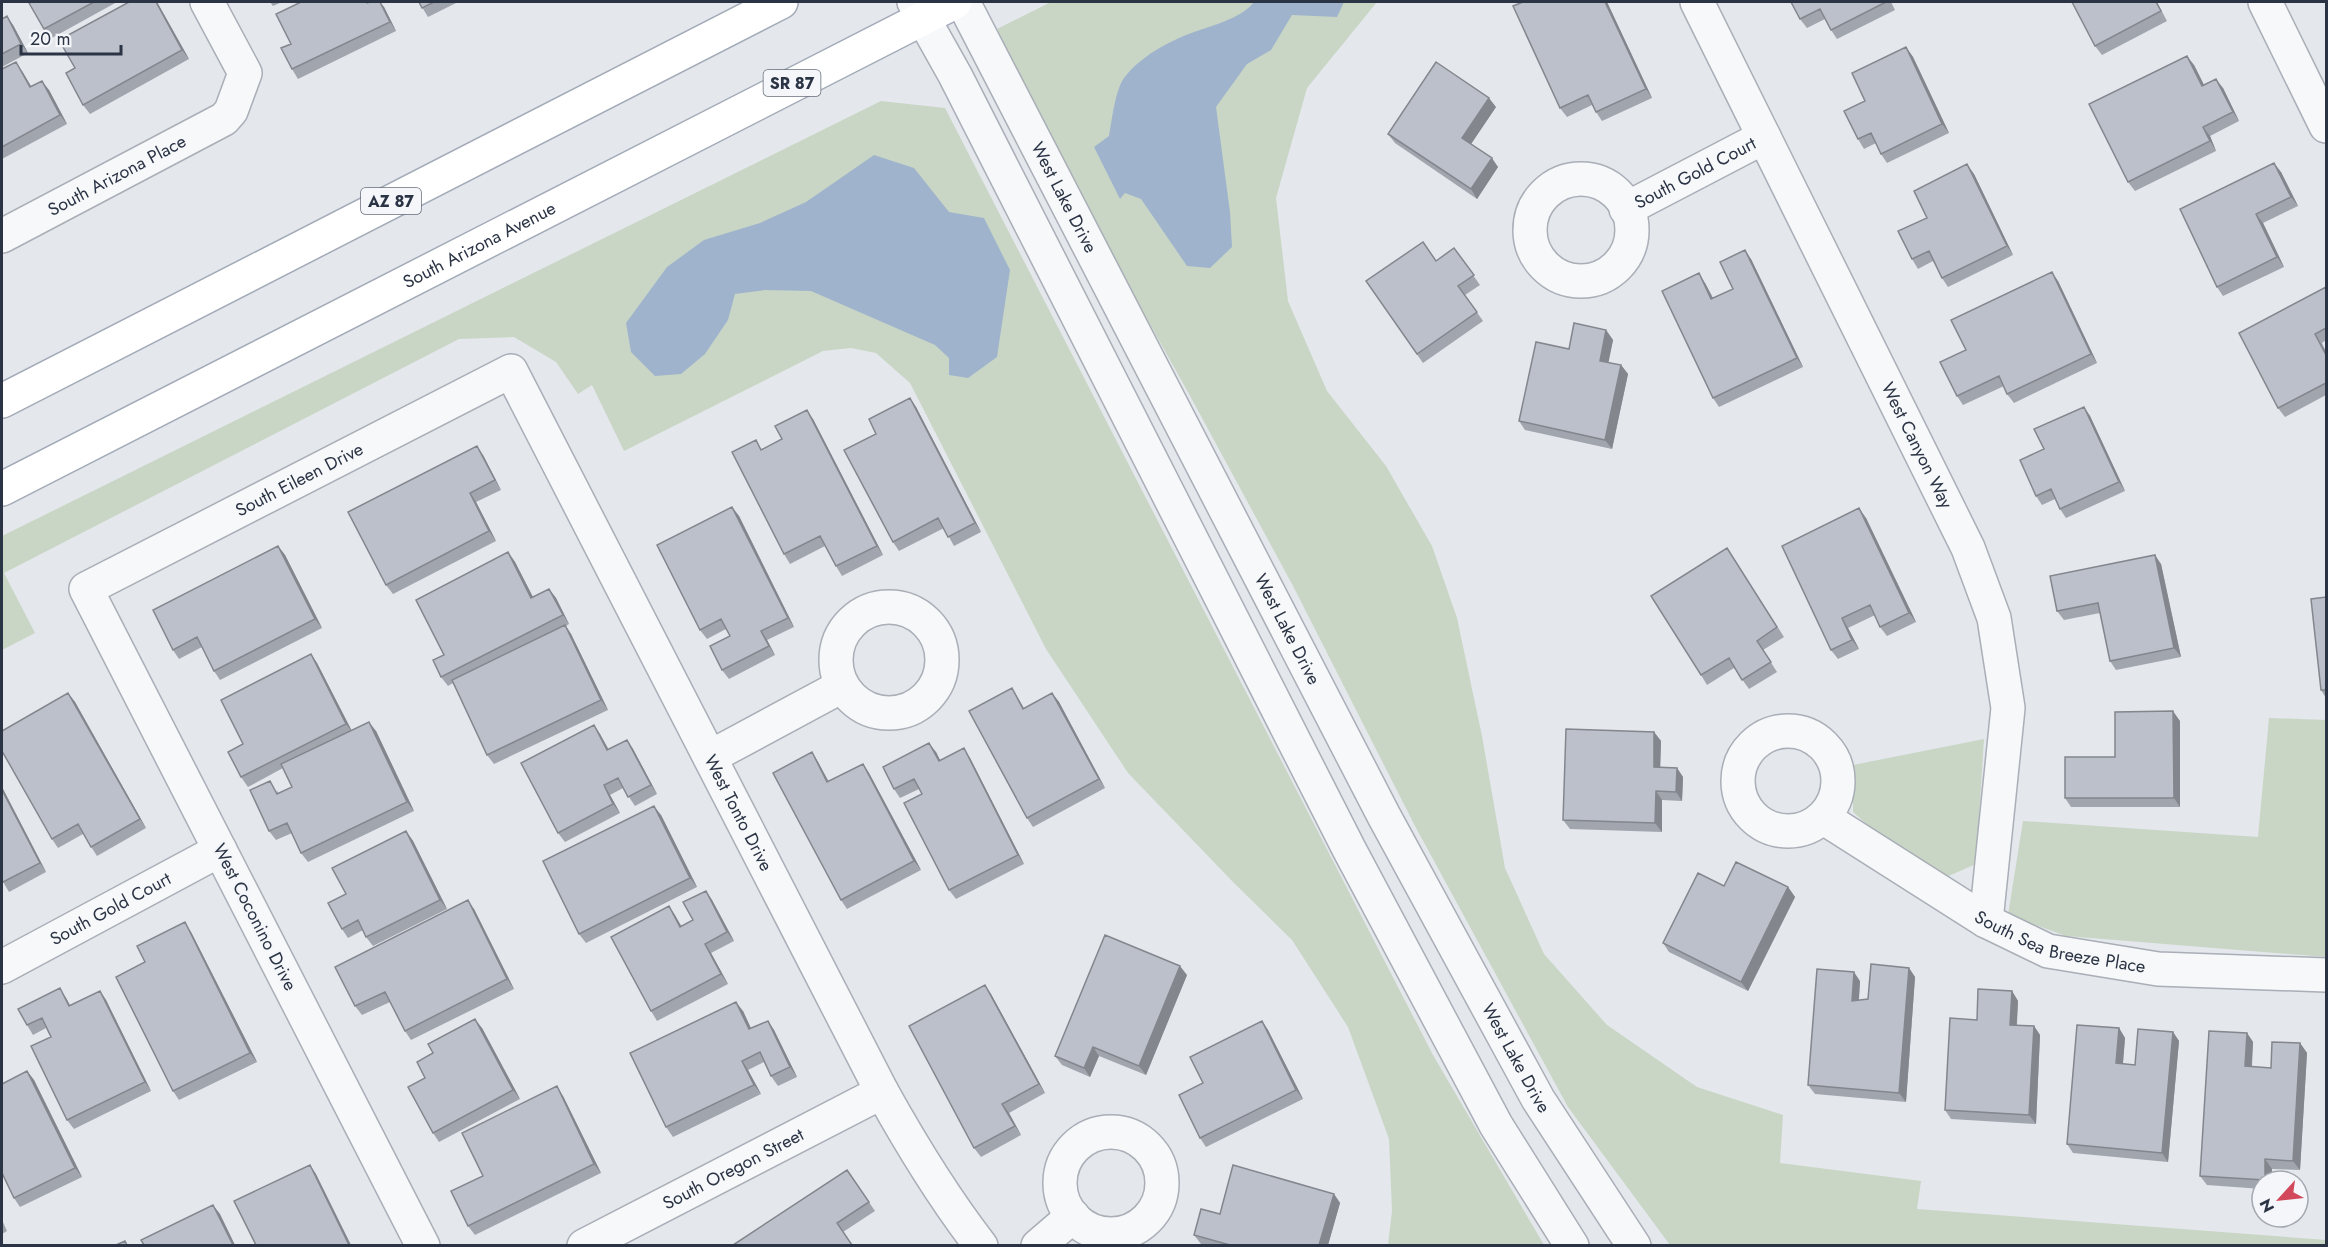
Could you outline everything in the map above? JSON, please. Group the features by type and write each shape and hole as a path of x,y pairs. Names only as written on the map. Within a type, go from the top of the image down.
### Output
{"main road":[{"name":"AZ 87","path":"2,401 781,2"},
{"name":"South Arizona Avenue","path":"2,489 662,150 918,9 955,2"}],"street":[{"name":"South Arizona Place","path":"2,236 224,120 231,111 245,73 207,2"},
{"name":"West Lake Drive","path":"963,2 1384,816 1538,1099 1634,1245"},
{"name":"West Canyon Way","path":"1697,2 1968,548 1994,618 2008,708 1986,921"},
{"path":"2265,2 2324,117"},
{"path":"918,9 960,85 1349,849 1496,1125 1572,1245"},
{"name":"South Gold Court","path":"1626,209 1764,137"},
{"name":"South Eileen Drive","path":"86,589 511,371"},
{"name":"West Tonto Drive","path":"511,371 882,1092 918,1156 981,1245"},
{"name":"West Coconino Drive","path":"86,589 423,1245"},
{"path":"710,757 842,686"},
{"name":"South Sea Breeze Place","path":"1824,818 1986,921 2048,951 2158,969 2302,972 2326,975"},
{"name":"South Gold Court","path":"2,967 220,850"},
{"name":"South Oregon Street","path":"584,1245 882,1092"},
{"path":"1038,1245 1073,1216"}],"green space":[{"path":"1051,2 1377,2 1307,88 1276,198 1288,301 1327,391 1386,466 1432,546 1457,618 1482,736 1505,868 1544,954 1607,1025 1697,1087 1783,1115 1780,1163 1921,1181 1917,1209 2326,1240 2326,1245 1670,1245 1568,1107 1415,826 1292,584 1072,185 997,29"},
{"path":"881,101 945,108 1433,1055 1544,1245 1388,1245 1392,1211 1389,1139 1348,1027 1292,940 1128,773 1046,649 910,383 876,353 851,348 823,351 624,451 592,385 578,394 556,362 514,337 459,339 4,573 35,633 2,650 2,536"},
{"path":"2269,718 2326,720 2326,957 2066,936 2008,915 2023,821 2258,837"},
{"path":"1984,739 1976,864 1944,878 1895,850 1853,812 1853,765"}],"water":[{"path":"1254,2 1344,2 1337,17 1292,15 1271,50 1247,64 1216,107 1230,212 1232,247 1210,268 1187,266 1141,199 1125,193 1120,199 1094,147 1109,136 1118,90 1132,69 1172,41 1226,21"},
{"path":"874,155 914,168 949,212 984,218 1010,270 997,357 968,378 949,375 949,358 935,345 811,291 765,290 735,294 728,320 705,354 681,374 655,376 631,352 626,323 667,267 704,240 760,223 806,202"}],"building":[{"path":"94,2 44,29 29,3"},
{"path":"129,2 156,2 182,50 83,105 66,73 75,68 59,40"},
{"path":"301,2 380,2 390,22 292,69 281,48 291,44 276,14"},
{"path":"419,2 434,2 422,8"},
{"path":"1523,2 1605,2 1646,89 1596,112 1588,95 1560,108 1513,6"},
{"path":"1791,2 1886,2 1831,30 1820,9 1800,19"},
{"path":"2072,2 2156,2 2161,11 2095,46"},
{"path":"7,16 21,44 2,54 2,19"},
{"path":"1906,47 1942,124 1881,154 1871,133 1858,139 1844,111 1865,101 1852,73"},
{"path":"2187,56 2202,86 2216,79 2233,112 2203,127 2210,141 2128,182 2089,104"},
{"path":"16,62 30,87 42,81 60,115 2,147 2,69"},
{"path":"1436,62 1489,98 1462,138 1492,158 1471,189 1388,134"},
{"path":"2274,163 2291,197 2256,214 2277,257 2217,287 2180,209"},
{"path":"1967,164 2007,246 1942,278 1929,251 1912,259 1898,231 1927,218 1914,191"},
{"path":"1423,242 1436,261 1454,248 1474,275 1458,286 1477,312 1417,354 1366,281"},
{"path":"1745,250 1797,358 1713,398 1662,291 1699,273 1711,299 1733,289 1720,262"},
{"path":"2052,272 2091,354 2007,394 1999,376 1957,396 1940,362 1966,350 1951,320"},
{"path":"2326,287 2326,328 2315,334 2326,355 2326,383 2278,408 2239,333"},
{"path":"1574,323 1606,330 1600,361 1621,365 1605,440 1519,421 1536,342 1569,349"},
{"path":"910,398 975,523 948,537 938,518 893,542 844,450 876,434 869,419"},
{"path":"2084,407 2119,482 2060,509 2051,489 2036,496 2020,460 2044,449 2034,429"},
{"path":"807,410 877,546 836,566 820,536 784,554 732,452 756,440 761,450 782,439 775,426"},
{"path":"477,446 495,480 470,493 489,531 386,585 348,512"},
{"path":"732,507 788,618 761,631 769,646 722,670 710,646 730,636 721,619 700,630 657,545"},
{"path":"1859,508 1909,613 1880,627 1870,605 1842,618 1852,640 1831,650 1782,546"},
{"path":"278,546 315,619 214,671 197,637 173,650 153,610"},
{"path":"1727,548 1777,627 1757,641 1771,662 1742,680 1729,658 1701,675 1651,596"},
{"path":"508,552 531,598 549,589 563,615 441,677 433,660 444,655 416,600"},
{"path":"2155,555 2174,648 2110,661 2098,603 2057,611 2050,576"},
{"path":"2326,597 2326,690 2321,690 2311,599"},
{"path":"565,625 601,700 487,755 452,680"},
{"path":"311,654 346,724 241,777 228,752 243,744 221,700"},
{"path":"1012,688 1023,709 1052,693 1099,779 1027,818 969,711"},
{"path":"68,693 140,819 91,847 78,824 52,839 2,751 2,731"},
{"path":"2173,711 2174,798 2065,798 2065,757 2115,757 2115,712"},
{"path":"369,722 407,802 301,853 287,823 269,831 250,790 270,781 277,794 292,787 281,764"},
{"path":"594,725 607,750 627,740 651,785 628,797 618,778 604,785 613,804 558,833 521,763"},
{"path":"1566,729 1654,732 1654,767 1677,768 1676,792 1656,791 1655,823 1563,820"},
{"path":"929,743 939,761 964,748 1018,855 949,890 904,803 922,794 914,779 894,789 883,767"},
{"path":"812,752 827,782 863,764 914,861 841,900 773,773"},
{"path":"2,790 40,863 3,882 2,880"},
{"path":"654,806 690,878 579,934 543,861"},
{"path":"406,831 440,900 366,937 358,920 342,929 328,903 346,894 332,868"},
{"path":"1736,862 1788,887 1741,982 1663,943 1698,873 1724,886"},
{"path":"706,891 727,932 705,944 721,974 651,1011 611,937 669,906 680,927 693,920 683,902"},
{"path":"468,900 507,979 405,1031 385,992 355,1006 335,967"},
{"path":"185,922 250,1053 173,1091 116,977 145,962 137,946"},
{"path":"1105,935 1180,966 1139,1066 1093,1047 1084,1068 1055,1056"},
{"path":"1871,964 1909,968 1899,1093 1808,1085 1817,969 1854,972 1852,1001 1868,999"},
{"path":"985,985 1039,1084 1002,1104 1015,1126 974,1148 909,1026"},
{"path":"60,988 69,1006 100,991 145,1082 67,1120 31,1046 51,1037 42,1018 27,1025 18,1009"},
{"path":"1978,989 2012,991 2010,1025 2034,1026 2029,1115 1945,1110 1950,1018 1977,1020"},
{"path":"736,1002 749,1029 768,1021 790,1067 771,1076 760,1052 742,1061 754,1085 666,1127 630,1053"},
{"path":"475,1019 513,1090 433,1133 408,1087 425,1078 417,1062 433,1053 428,1044"},
{"path":"1262,1021 1296,1090 1200,1138 1179,1095 1203,1083 1190,1057"},
{"path":"2077,1025 2119,1028 2116,1063 2135,1065 2138,1029 2173,1032 2162,1153 2067,1144"},
{"path":"2209,1031 2247,1033 2245,1066 2271,1068 2272,1042 2300,1043 2293,1161 2265,1159 2265,1169 2250,1169 2250,1179 2200,1176"},
{"path":"27,1071 75,1168 14,1198 2,1173 2,1084"},
{"path":"557,1086 594,1164 468,1226 451,1191 483,1176 462,1133"},
{"path":"310,1165 349,1245 256,1245 234,1201"},
{"path":"1233,1165 1334,1194 1319,1245 1230,1245 1194,1235 1201,1209 1220,1214"},
{"path":"847,1170 869,1202 837,1223 852,1245 733,1245"},
{"path":"213,1205 233,1245 144,1245 141,1240"}]}
